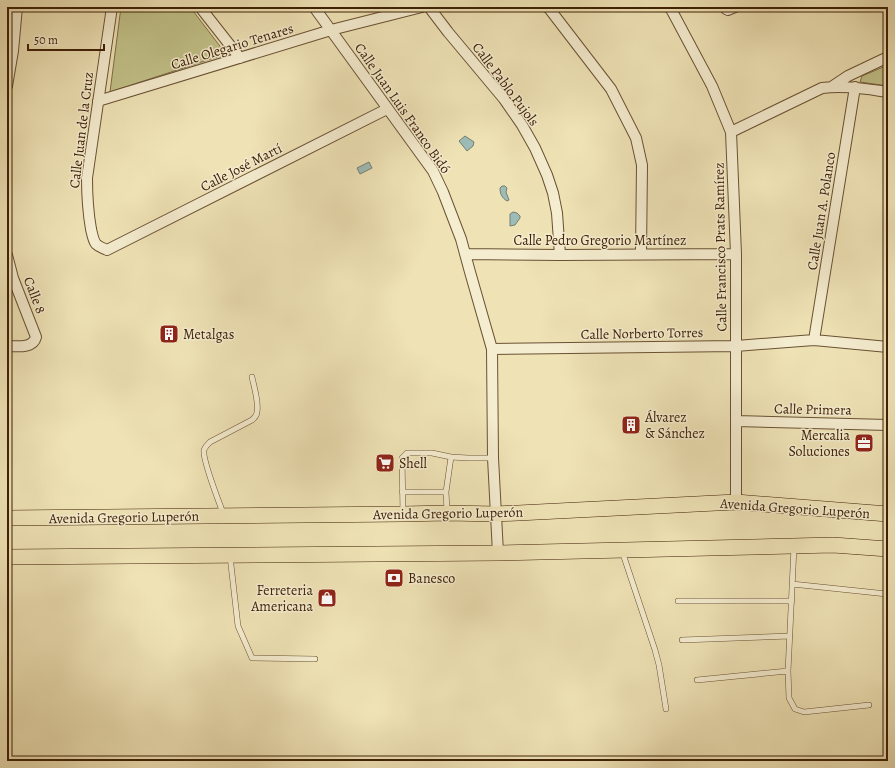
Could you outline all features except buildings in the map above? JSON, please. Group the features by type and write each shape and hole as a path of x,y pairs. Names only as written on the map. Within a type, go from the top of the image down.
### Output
{"main road":[{"name":"Avenida Gregorio Luperón","path":"7,518 403,514 447,512 496,514 736,502 888,514"},
{"path":"7,557 498,553 833,545 888,549"}],"street":[{"name":"Calle Juan de la Cruz","path":"107,250 95,243 88,215 87,178 112,7"},
{"path":"200,7 240,58"},
{"name":"Calle Juan Luis Franco Bidó","path":"314,7 433,171 444,192 461,239 492,349 493,458 498,553"},
{"name":"Calle Olegario Tenares","path":"98,101 331,30 422,7"},
{"name":"Calle Pablo Pujols","path":"429,7 504,99 522,125 535,148 553,193 557,213 560,255"},
{"path":"548,7 611,89 636,138 642,165 641,254"},
{"name":"Calle Francisco Prats Ramírez","path":"669,7 712,86 731,132 736,254 736,502"},
{"path":"725,7 728,10 735,7"},
{"path":"7,16 17,9"},
{"path":"7,86 13,51 17,9"},
{"path":"833,86 848,76 888,57"},
{"path":"731,132 822,88 833,86 855,87 888,92"},
{"name":"Calle Juan A. Polanco","path":"814,340 855,87"},
{"name":"Calle José Martí","path":"107,250 387,109"},
{"name":"Calle Pedro Gregorio Martínez","path":"465,254 736,254"},
{"name":"Calle 8","path":"7,255 13,278 36,337 35,341 29,345 7,346"},
{"name":"Calle Norberto Torres","path":"492,349 736,346 814,340 888,347"},
{"name":"Calle Primera","path":"736,421 888,425"}],"lane":[{"path":"224,516 206,465 204,451 210,442 252,420 256,416 257,406 252,377"},
{"path":"403,514 402,458 407,453 432,453 450,457 493,458"},
{"path":"447,512 446,492 450,457"},
{"path":"402,492 446,492"},
{"path":"794,546 788,671 789,698 795,709 804,712 869,705"},
{"path":"622,550 655,650 666,709"},
{"path":"230,555 238,626 252,658 315,659"},
{"path":"792,584 887,594"},
{"path":"678,601 792,601"},
{"path":"682,640 790,636"},
{"path":"697,680 788,671"}],"green space":[{"path":"121,7 190,7 226,54 110,92"},
{"path":"888,65 888,86 860,82 862,76"}],"water":[{"path":"465,136 474,142 473,146 467,151 459,141"},
{"path":"369,162 372,168 360,174 357,168"},
{"path":"502,186 507,188 506,192 509,200 507,201 501,194 500,188"},
{"path":"513,212 517,213 520,218 515,225 510,226 510,214"}],"place":[{"name":"Metalgas","path":"169,334"},
{"name":"Álvarez & Sánchez","path":"631,425"},
{"name":"Mercalia Soluciones","path":"864,443"},
{"name":"Shell","path":"385,463"},
{"name":"Banesco","path":"394,578"},
{"name":"Ferreteria Americana","path":"327,598"}]}
